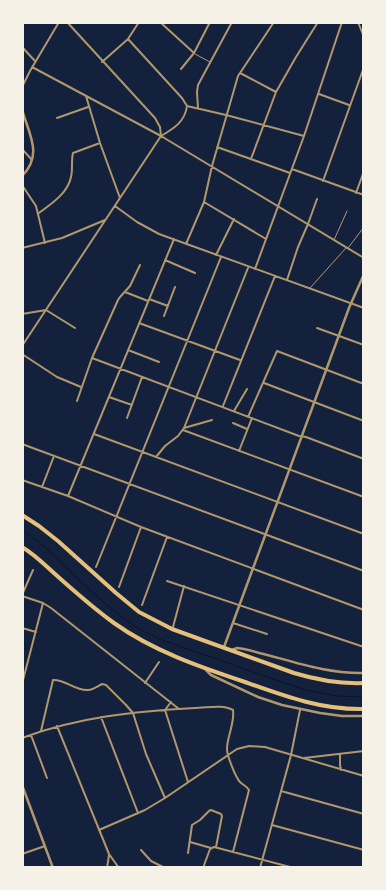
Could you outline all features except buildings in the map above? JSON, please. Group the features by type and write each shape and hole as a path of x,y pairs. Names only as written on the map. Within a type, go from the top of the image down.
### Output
{"highway":[{"path":"22,516 58,540 116,594 139,612 172,629 312,678 346,684 363,683"},
{"path":"22,547 115,624 141,640 172,655 206,670 299,701 332,708 364,708"}],"street":[{"path":"22,87 35,61 59,22"},
{"path":"67,22 155,118 160,126 161,136"},
{"path":"102,62 128,39 139,22"},
{"path":"160,22 194,53"},
{"path":"181,69 194,53 210,22"},
{"path":"198,108 198,84 232,22"},
{"path":"186,244 204,202 236,80 274,22"},
{"path":"251,159 276,92 318,22"},
{"path":"255,269 304,136 342,22"},
{"path":"358,22 364,37"},
{"path":"22,346 161,136 177,126 185,115 187,106 182,98 128,39"},
{"path":"22,47 35,61"},
{"path":"32,67 161,136 364,258"},
{"path":"323,181 364,67"},
{"path":"240,72 276,92"},
{"path":"318,94 349,105"},
{"path":"86,96 100,143 120,198"},
{"path":"187,106 304,136"},
{"path":"57,118 89,107"},
{"path":"22,109 34,146 28,171 22,176"},
{"path":"39,213 69,185 73,168 73,153 100,143"},
{"path":"217,148 290,173"},
{"path":"22,149 32,160"},
{"path":"292,169 364,195"},
{"path":"356,193 364,171"},
{"path":"22,185 33,199 39,213 45,243"},
{"path":"287,280 317,199"},
{"path":"204,202 266,239"},
{"path":"115,206 137,222 186,244 364,308"},
{"path":"216,255 234,219"},
{"path":"22,248 73,234 106,220"},
{"path":"68,496 82,466 174,239"},
{"path":"96,567 221,257"},
{"path":"165,260 195,273"},
{"path":"77,401 92,358 118,300 130,286 140,264"},
{"path":"156,457 184,429 248,266"},
{"path":"224,647 326,370 364,274"},
{"path":"222,407 274,276"},
{"path":"164,316 175,287"},
{"path":"125,292 168,306"},
{"path":"22,314 46,310 75,328"},
{"path":"139,323 240,361"},
{"path":"318,328 364,345"},
{"path":"128,350 159,362"},
{"path":"248,416 277,351 364,384"},
{"path":"22,354 57,377 82,387"},
{"path":"92,358 364,459"},
{"path":"127,418 142,378"},
{"path":"264,383 364,421"},
{"path":"234,411 247,389"},
{"path":"109,396 132,405"},
{"path":"239,450 252,418"},
{"path":"184,429 212,420"},
{"path":"233,423 248,429"},
{"path":"184,429 364,497"},
{"path":"94,434 364,534"},
{"path":"22,444 364,571"},
{"path":"42,486 54,456"},
{"path":"22,480 68,496 167,537 364,610"},
{"path":"118,587 141,527"},
{"path":"142,605 167,537"},
{"path":"33,570 22,595 51,608 179,709"},
{"path":"166,581 364,647"},
{"path":"172,629 184,586"},
{"path":"22,684 43,603"},
{"path":"233,623 267,634"},
{"path":"22,628 36,632"},
{"path":"232,650 237,648 244,649 333,672 364,672"},
{"path":"145,683 159,662"},
{"path":"206,670 211,676 269,701 300,710 342,716 364,716"},
{"path":"41,731 54,679 87,690 94,689 102,684 108,686 133,714 146,754 165,798"},
{"path":"170,702 165,710 188,782"},
{"path":"22,738 57,726 100,717 179,709 223,707 233,710 227,748 228,755 238,780 249,790 233,852"},
{"path":"260,868 291,755 300,710"},
{"path":"100,717 138,813"},
{"path":"57,726 109,854 120,868"},
{"path":"31,735 47,778"},
{"path":"99,830 138,813 165,798 237,749 249,746 265,747 364,776"},
{"path":"302,758 364,751"},
{"path":"340,754 341,770"},
{"path":"22,785 24,796 53,868"},
{"path":"281,790 364,814"},
{"path":"188,853 192,825 211,810 222,816 216,848"},
{"path":"271,825 364,850"},
{"path":"190,842 294,868"},
{"path":"22,854 45,846"},
{"path":"203,868 211,848"},
{"path":"141,850 148,858 165,868"},
{"path":"107,868 109,854"}],"lane":[{"path":"194,53 210,62"},
{"path":"334,240 347,211"},
{"path":"310,288 347,249 364,227"}],"waterway":[{"path":"22,530 44,546 95,595 117,613 138,628 159,639 305,690 337,696 364,697"}]}
